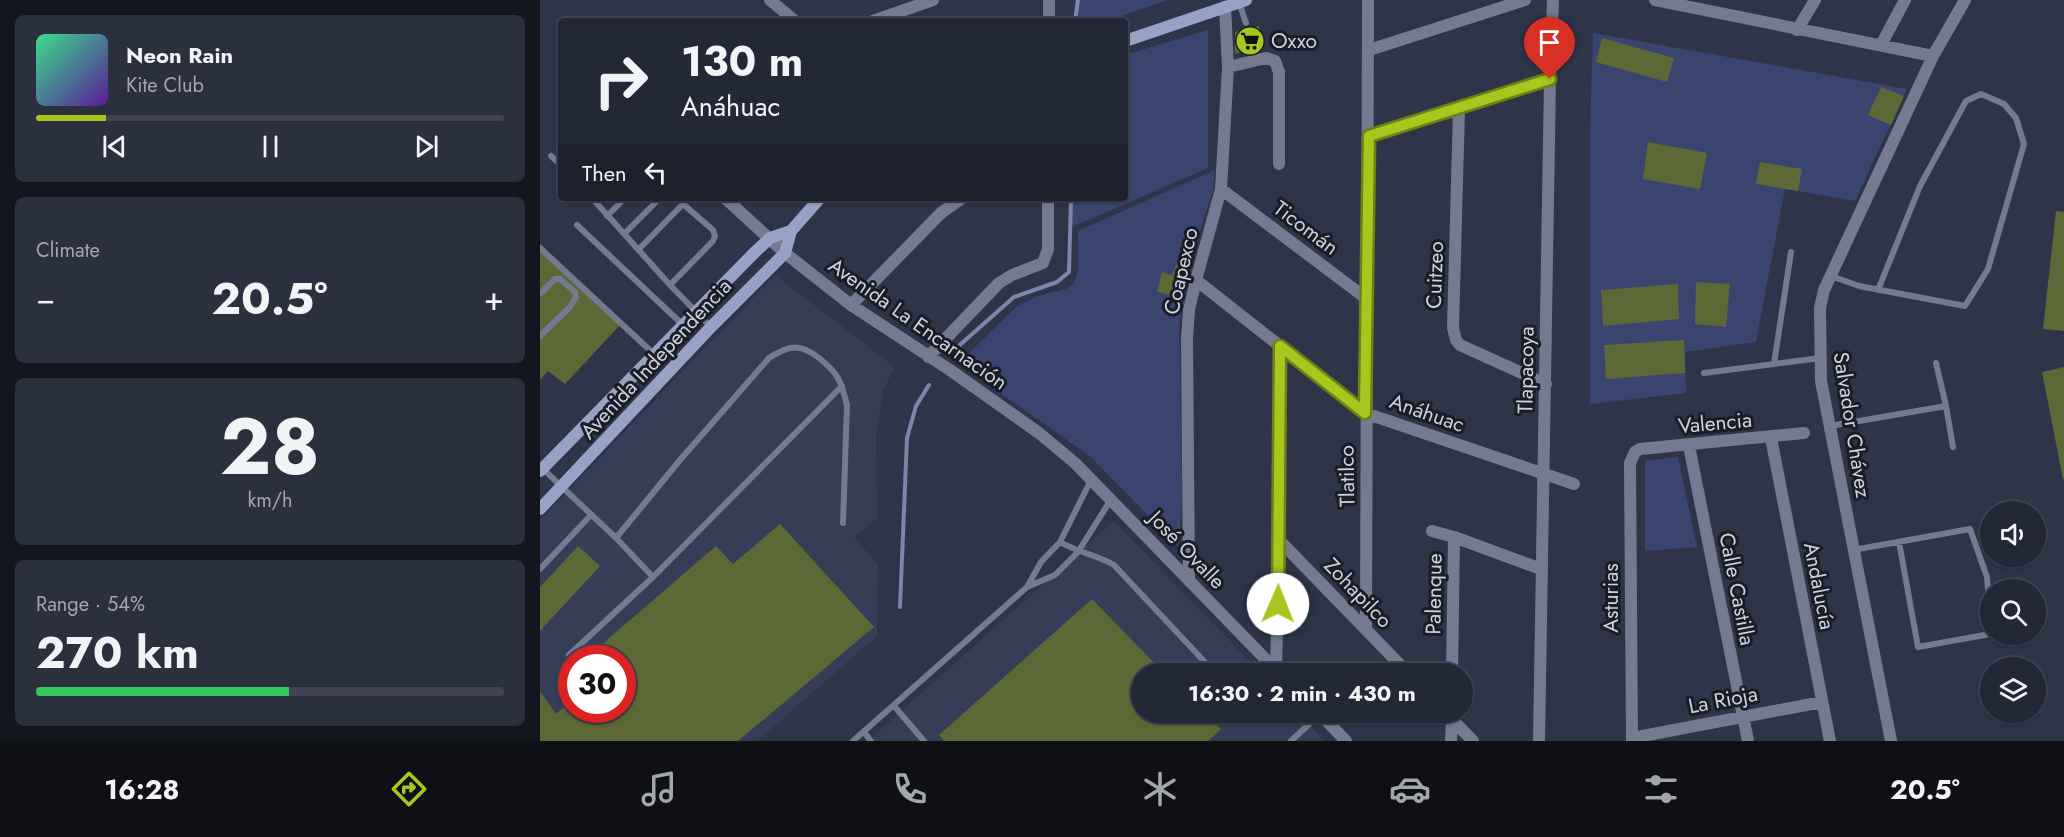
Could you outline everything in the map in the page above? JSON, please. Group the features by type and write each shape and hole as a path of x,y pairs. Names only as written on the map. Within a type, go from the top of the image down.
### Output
{"street":[{"path":"770,0 791,18"},
{"path":"880,18 912,3 933,0"},
{"path":"1049,18 1050,0"},
{"name":"Tlatilco","path":"1366,628 1365,413 1370,50 1368,0"},
{"path":"1370,50 1525,0"},
{"name":"Tlapacoya","path":"1539,741 1553,0"},
{"path":"1655,0 1933,56"},
{"path":"1797,30 1815,0"},
{"path":"1881,45 1905,0"},
{"name":"Salvador Chávez","path":"1891,741 1821,381 1820,308 1830,276 1933,56 1965,0"},
{"path":"1128,40 1243,1"},
{"name":"Coapexco","path":"1189,581 1187,339 1189,310 1196,279 1221,189 1228,67 1225,7"},
{"path":"1228,67 1266,58 1275,61 1279,72 1280,164"},
{"path":"1369,136 1550,79"},
{"name":"Cuitzeo","path":"1459,109 1453,328 1456,340 1460,345 1476,354 1546,384"},
{"name":"Ticomán","path":"1221,189 1367,299"},
{"name":"Avenida La Encarnación","path":"728,201 785,253 851,305 950,370 1039,433 1091,480"},
{"name":"Avenida Independencia","path":"540,509 711,327 785,253 791,231 817,201"},
{"path":"851,305 941,213 958,201"},
{"path":"932,359 999,283 1012,275 1043,263 1048,249 1048,201"},
{"name":"Avenida Independencia","path":"541,470 770,238 791,231"},
{"name":"Anáhuac","path":"1196,279 1365,413 1574,484"},
{"path":"1278,663 1280,346"},
{"name":"Valencia","path":"1633,456 1640,449 1804,433"},
{"name":"Andalucía","path":"1771,438 1830,741"},
{"name":"Calle Castilla","path":"1689,446 1748,741"},
{"name":"Asturias","path":"1632,740 1630,463 1633,456"},
{"name":"José Ovalle","path":"1091,480 1270,663"},
{"path":"1432,531 1454,537"},
{"name":"Palenque","path":"1452,663 1454,537 1541,569"},
{"name":"Zohapilco","path":"1279,540 1399,663"},
{"name":"La Rioja","path":"1632,740 1822,702"},
{"path":"1329,723 1346,741"},
{"path":"1450,723 1451,741"},
{"path":"1456,723 1473,741"}],"lane":[{"path":"1243,1 1246,23"},
{"path":"1830,276 1859,286 1878,290 1965,306 1988,269 2024,144 2016,118 2004,104 1981,94 1966,101 1920,186 1878,290"},
{"path":"551,156 558,162"},
{"path":"594,201 695,313 711,327"},
{"path":"607,216 622,201"},
{"path":"624,234 657,201"},
{"path":"639,249 683,204 713,230 715,236 713,241 670,285"},
{"path":"577,225 682,325"},
{"path":"540,248 654,354"},
{"path":"1774,364 1791,252"},
{"path":"540,294 555,279 560,279 575,292 576,297 570,307 540,336"},
{"path":"616,538 769,358 782,349 795,347 808,349 834,370 842,386 847,405 843,523"},
{"path":"1704,373 1820,358"},
{"path":"1936,363 1953,447"},
{"path":"580,645 653,577 842,386"},
{"path":"1830,426 1946,406"},
{"path":"541,470 616,538 653,577"},
{"path":"1027,587 1041,562 1060,542 1091,480"},
{"path":"854,741 1027,587 1055,575 1078,552 1110,501"},
{"path":"540,569 591,515"},
{"path":"1853,550 1970,530 1987,579"},
{"path":"1060,542 1078,552 1103,559 1114,566 1206,663"},
{"path":"1899,542 1918,647 1980,636"},
{"path":"894,706 924,741"},
{"path":"1291,741 1309,723"},
{"path":"864,732 871,741"}],"shaded area":[{"path":"1076,0 1167,0 1116,18 1076,18 1074,4"},
{"path":"1208,30 1208,168 1072,227 1071,201 1128,201 1128,54"},
{"path":"1593,33 1907,89 1855,201 1785,189 1756,342 1685,352 1686,393 1590,404 1590,132"},
{"path":"1215,170 1213,190 1201,228 1179,324 1182,493 1179,547 1090,456 989,385 962,360 1016,307 1037,296 1066,289 1074,283 1078,271 1078,231"},
{"path":"775,275 895,367 883,390 876,435 877,518 854,538 878,564 877,636 757,741 540,741 540,520"},
{"path":"1678,457 1697,547 1645,551 1645,461"},
{"path":"1114,521 1251,663 1131,663 1131,723 1308,723 1325,741 868,741"}],"building":[{"path":"1259,26 1264,44 1235,54 1235,32"},
{"path":"1602,38 1674,58 1667,82 1596,62"},
{"path":"1881,87 1904,96 1891,125 1868,115"},
{"path":"1648,142 1707,153 1700,189 1643,179"},
{"path":"1760,162 1802,169 1798,191 1756,184"},
{"path":"2056,211 2064,212 2064,331 2043,329"},
{"path":"540,244 622,323 565,384 548,371 540,380"},
{"path":"1177,263 1188,265 1178,297 1157,292 1162,272 1172,275"},
{"path":"1696,282 1730,284 1726,327 1695,324"},
{"path":"1678,284 1679,319 1603,326 1601,290"},
{"path":"1684,340 1685,373 1606,379 1604,345"},
{"path":"2064,367 2064,479 2063,479 2042,372"},
{"path":"780,524 874,627 738,741 540,741 540,691 556,714 558,712 558,723 636,723 636,645 601,645 716,546 733,564"},
{"path":"578,546 600,566 540,631 540,587"},
{"path":"1092,599 1154,663 1131,663 1131,723 1215,723 1221,729 1208,741 944,741 939,735"}],"waterway":[{"path":"1075,18 1078,0"},
{"path":"953,351 1014,297 1057,282 1069,272 1071,201"},
{"path":"900,607 907,438 916,406 929,385"}],"place":[{"name":"Oxxo","path":"1250,41"}],"route":[{"path":"1278,604 1280,346 1365,413 1369,136 1550,79"}]}
